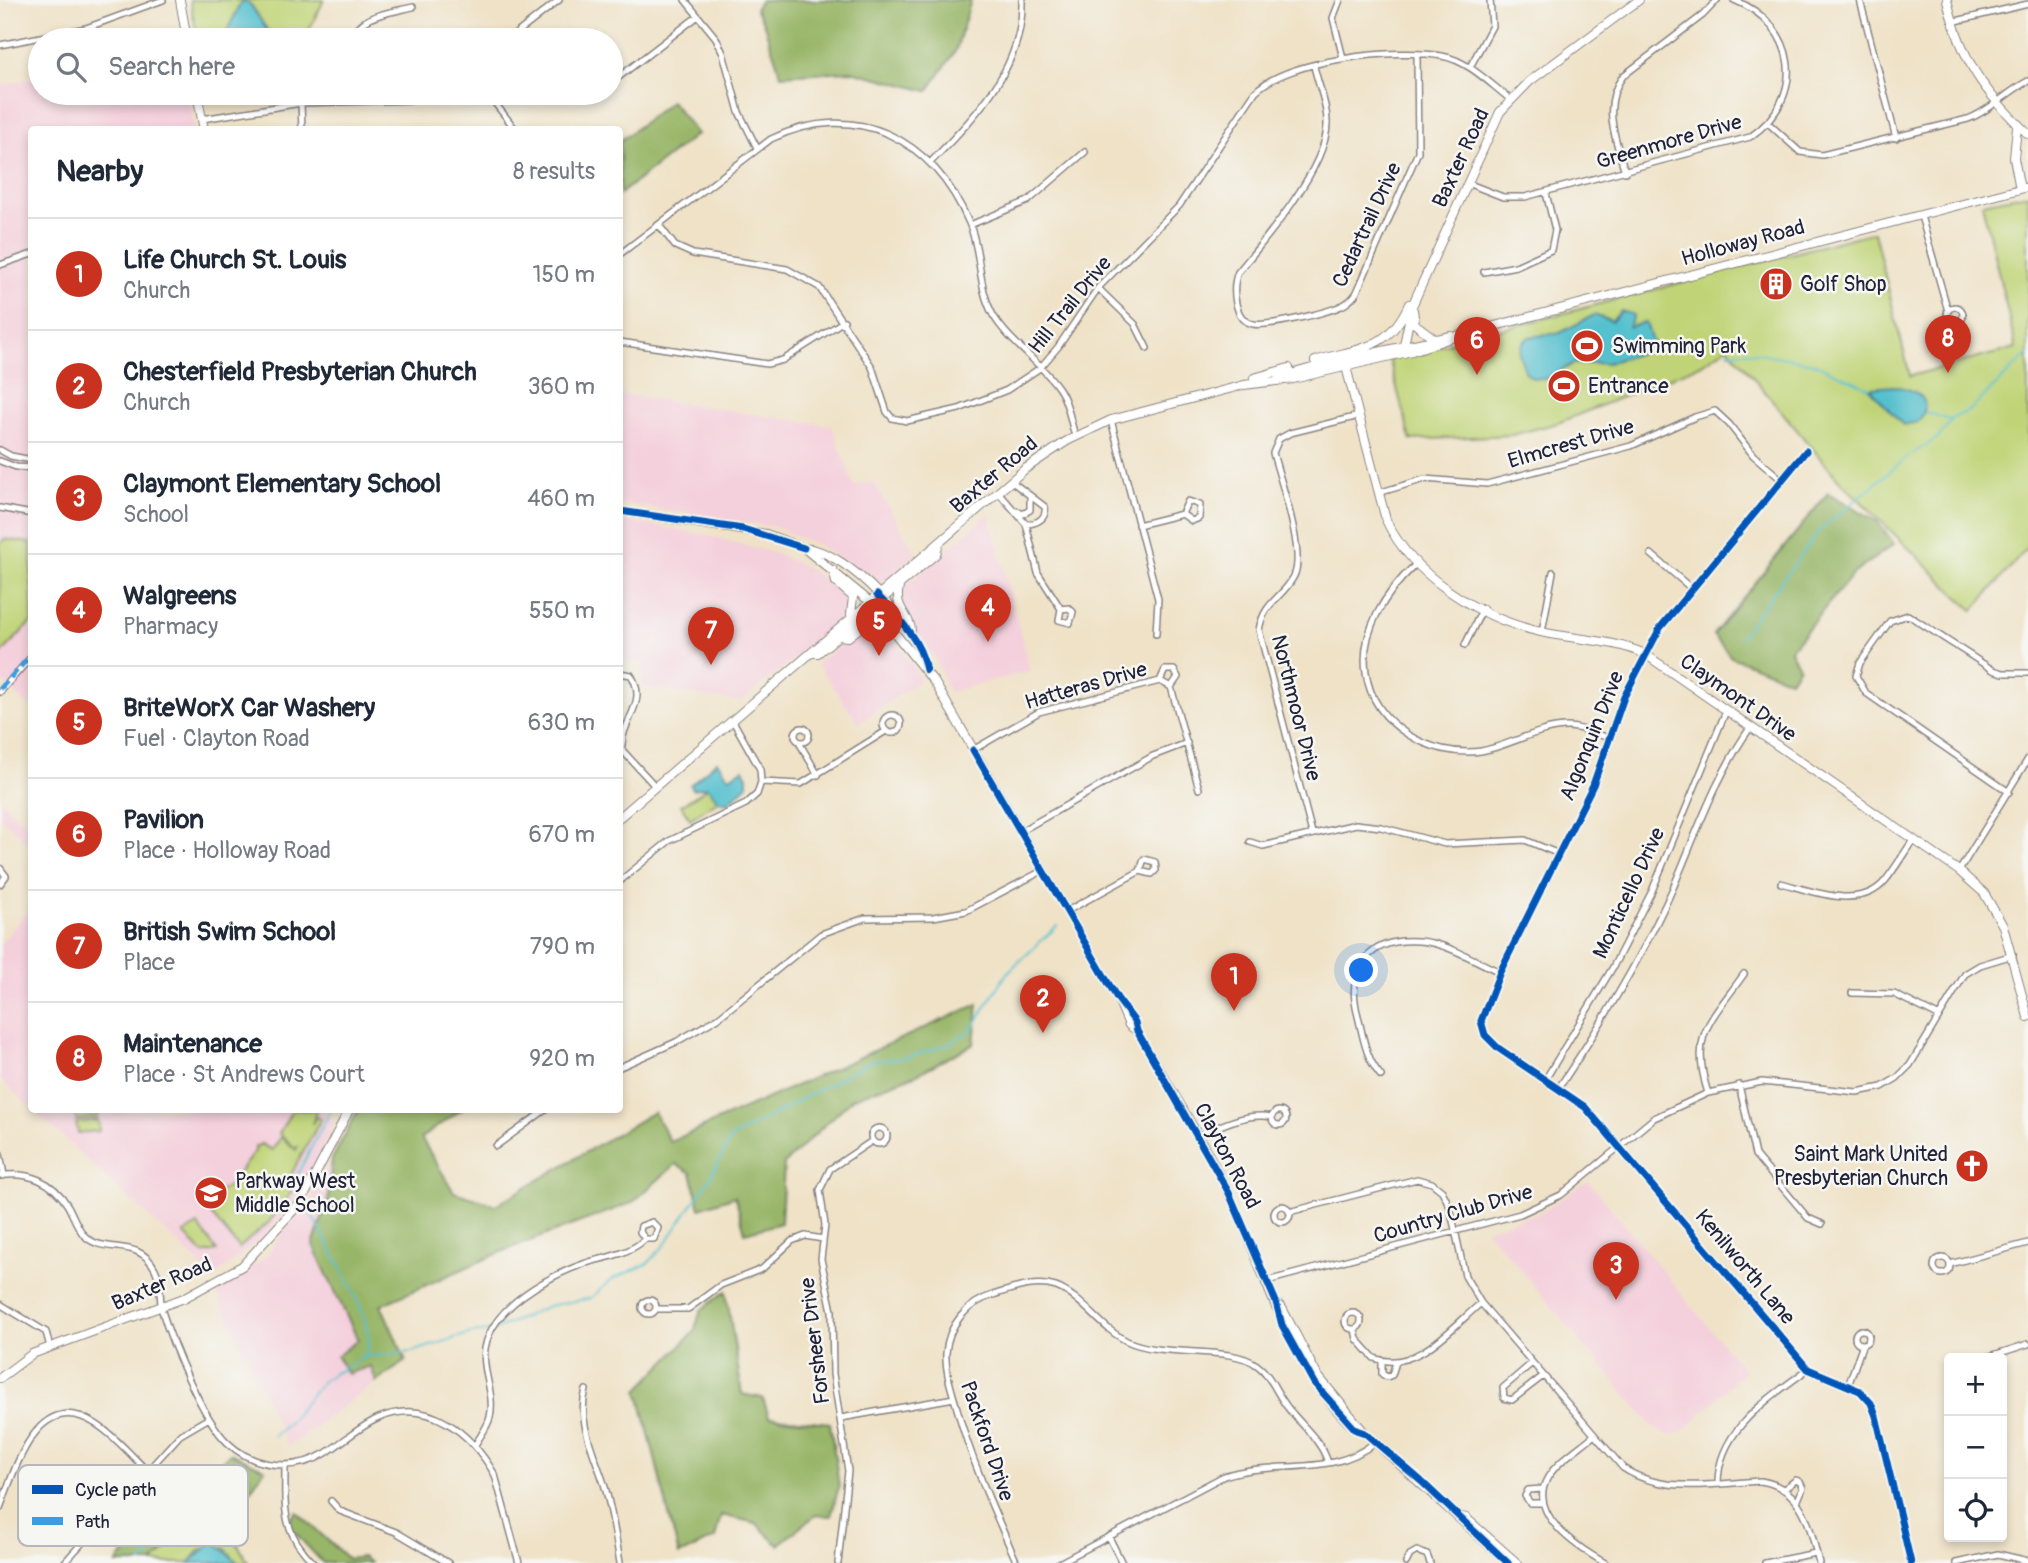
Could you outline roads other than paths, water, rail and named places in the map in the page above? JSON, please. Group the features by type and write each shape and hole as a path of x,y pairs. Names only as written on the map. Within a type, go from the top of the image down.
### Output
{"main road":[{"path":"180,0 185,28"},
{"name":"Baxter Road","path":"623,814 811,653 813,648 849,618 880,598 1012,481 1075,436 1111,420 1244,385 1278,379 1289,372 1345,363 1403,349 1412,306 1494,123 1510,99 1639,0"},
{"path":"1947,0 1960,47 1976,78 2017,127 2028,134"},
{"path":"199,105 203,126"},
{"path":"2017,127 2014,158 2024,188"},
{"name":"Holloway Road","path":"1403,349 2024,188"},
{"path":"1244,385 1247,381 1384,340 1397,327 1431,265"},
{"path":"1412,306 1415,324 1422,332 1435,339"},
{"name":"Holloway Road","path":"1403,349 1466,333"},
{"name":"Claymont Drive","path":"1345,363 1378,493 1392,532 1415,565 1447,589 1483,608 1542,632 1612,642 1645,654 1959,871 1990,901 2003,926 2028,1017"},
{"name":"Clayton Road","path":"623,511 743,529 804,548 818,549 866,581 911,635 924,656 926,670"},
{"name":"Baxter Road","path":"880,598 899,587 936,554 938,546"},
{"name":"Clayton Road","path":"804,548 872,604 912,659 926,670 1117,998 1135,1022 1137,1031 1229,1193 1276,1302 1282,1308 1317,1376 1365,1433 1508,1563"},
{"path":"833,570 836,582 853,597 855,606 849,618"},
{"path":"899,587 897,604 912,626 911,635"},
{"name":"Baxter Road","path":"811,653 818,653 872,604"},
{"path":"838,636 848,637 866,623 885,622"},
{"name":"Baxter Road","path":"0,1378 23,1359 49,1344 161,1307 223,1278 242,1265 281,1227 301,1202 347,1113"},
{"name":"Clayton Road","path":"1458,1516 1466,1518 1517,1563"}],"street":[{"path":"86,28 163,0"},
{"path":"523,28 559,0"},
{"path":"685,0 716,38 723,53 739,113 757,148"},
{"path":"930,163 977,114 1004,75 1019,30 1022,0"},
{"path":"1340,0 1333,18 1343,58"},
{"path":"1470,67 1492,26 1490,0"},
{"path":"1625,172 1611,118 1615,88 1623,76 1703,15 1717,0"},
{"name":"Greenmore Drive","path":"1467,183 1512,199 1741,141 1768,123 1780,107 1787,89 1786,53 1780,35 1768,20 1752,7 1734,0"},
{"path":"1860,0 1896,138"},
{"path":"1952,22 2028,4"},
{"path":"356,28 366,20 413,7"},
{"path":"623,74 698,16"},
{"path":"0,45 28,39"},
{"name":"Cedartrail Drive","path":"1314,66 1327,117 1325,139 1284,216 1238,272 1234,282 1236,303 1246,322 1262,325 1345,304 1357,292 1418,152 1417,55"},
{"name":"Hill Trail Drive","path":"659,225 675,246 693,254 787,269 819,287 872,367 887,412 899,421 981,402 1007,390 1040,368 1058,347 1098,288 1178,206 1262,86 1343,58 1443,56 1470,67 1510,99"},
{"path":"1768,123 1790,145 1807,155 1822,155 1976,116 2028,81"},
{"path":"202,119 289,105"},
{"path":"301,105 302,126"},
{"path":"496,105 513,126"},
{"path":"623,252 771,138 804,125 854,123 887,133 930,163 951,190 970,225 988,304 995,319 1058,387 1075,436"},
{"path":"970,225 1028,201 1085,152"},
{"path":"1484,272 1516,267 1551,250 1555,230 1546,192"},
{"path":"1921,216 1948,311"},
{"path":"0,265 28,255"},
{"path":"1098,288 1135,324 1147,348"},
{"path":"623,342 766,364 783,360 844,321"},
{"name":"Elmcrest Drive","path":"1378,493 1425,479 1487,485 1631,446 1695,417 1715,411 1753,455 1782,480"},
{"name":"Northmoor Drive","path":"1311,833 1259,630 1266,608 1290,582 1298,560 1273,453 1279,439 1290,433 1359,416"},
{"path":"1111,420 1158,599 1156,634"},
{"path":"0,450 11,456 28,459"},
{"name":"Algonquin Drive","path":"1482,1028 1482,1014 1500,972 1593,785 1609,738 1645,654 1660,628 1806,451"},
{"path":"0,461 28,468"},
{"path":"1012,481 1043,504 1045,513 1040,520 1026,524"},
{"path":"999,493 1026,524 1038,573 1061,609"},
{"path":"1017,511 1023,513 1030,510 1032,504 1029,496"},
{"path":"0,508 28,513"},
{"path":"1138,525 1182,514"},
{"path":"1651,554 1692,589"},
{"path":"1415,565 1386,598 1365,649 1369,686 1388,719 1427,744 1453,751 1484,750 1567,727 1609,738"},
{"path":"1542,632 1553,572"},
{"path":"1465,645 1483,608"},
{"path":"2009,792 1861,688 1856,670 1890,621 1908,615 1993,670 2003,673 2028,673"},
{"path":"0,692 28,660"},
{"path":"1160,681 1165,670 1174,670 1178,677 1171,687 1199,789"},
{"path":"623,674 631,675 638,687 637,705 623,738"},
{"name":"Hatteras Drive","path":"973,750 1039,712 1160,681 1171,687"},
{"name":"Monticello Drive","path":"1545,1080 1613,967 1651,891 1726,711"},
{"path":"623,879 669,841 751,801 761,782 760,769 733,721"},
{"name":"Monticello Drive","path":"1558,1089 1631,969 1673,887 1713,788 1750,728"},
{"path":"761,782 802,785 886,731"},
{"path":"1021,831 1141,762 1187,743"},
{"path":"800,744 818,775"},
{"path":"623,753 655,786"},
{"path":"1959,871 2028,759"},
{"path":"1250,842 1263,846 1311,833 1364,824 1445,844 1525,840 1559,854"},
{"path":"1781,883 1842,896 1866,894 1885,881 1913,840"},
{"path":"0,868 6,876 0,884"},
{"path":"623,1066 676,1042 718,1018 821,934 865,918 956,914 981,906 1044,870"},
{"path":"1067,911 1140,871"},
{"path":"1381,1076 1371,1065 1353,994 1356,972 1367,955 1393,944 1419,941 1449,950 1500,972"},
{"name":"Country Club Drive","path":"1267,1281 1520,1214 1547,1203 1575,1184 1654,1118 1708,1093 1740,1085 1777,1082 1846,1091 1874,1090 1890,1083 1904,1072 1965,975 1980,965 2012,956"},
{"path":"1708,1093 1699,1055 1701,1039 1744,974"},
{"path":"1852,993 1895,994 1938,1016"},
{"name":"Kenilworth Lane","path":"1482,1028 1498,1048 1585,1107 1808,1368 1860,1391 1874,1409 1911,1563"},
{"path":"1740,1085 1749,1141 1755,1155 1808,1218 1822,1224"},
{"path":"496,1146 541,1113"},
{"path":"1198,1137 1224,1124 1261,1114 1272,1117"},
{"name":"Forsheer Drive","path":"838,1563 848,1483 833,1374 832,1311 821,1259 825,1225 819,1197 826,1174 836,1164 872,1141"},
{"path":"0,1154 2,1176 26,1175 52,1186 69,1208 84,1236 100,1245 125,1246 149,1259 158,1276 161,1307 209,1418 237,1451 260,1462 285,1465 317,1458 368,1424 398,1413 423,1413 445,1420 475,1445 495,1475 519,1563"},
{"path":"1289,1212 1417,1179 1432,1183 1443,1191 1450,1207 1467,1282 1481,1303 1623,1468 1648,1482 1676,1485 1761,1481 1784,1489 1798,1500 1808,1520 1819,1563"},
{"path":"656,1309 688,1309 721,1285 762,1269 792,1241 805,1236 823,1239"},
{"path":"475,1445 488,1425 491,1413 484,1369 487,1345 491,1331 506,1309 522,1296 574,1268 636,1248 645,1239"},
{"path":"1950,1264 2028,1243"},
{"name":"Packford Drive","path":"1017,1563 973,1463 954,1398 946,1354 951,1331 964,1313 986,1297 1035,1284 1048,1285 1068,1293 1107,1329 1130,1342 1170,1352 1245,1359 1258,1366 1287,1408 1325,1451 1328,1463"},
{"path":"1355,1329 1363,1347 1382,1361 1396,1362 1411,1358 1481,1303"},
{"path":"0,1304 42,1331 49,1344"},
{"path":"1998,1353 2028,1344"},
{"path":"1848,1386 1863,1346"},
{"path":"1382,1361 1382,1374 1387,1377 1392,1375 1396,1362"},
{"path":"1532,1363 1503,1388 1504,1398 1512,1400 1543,1376"},
{"path":"1718,1483 1723,1452 1735,1433 1756,1410 1808,1368"},
{"path":"586,1390 586,1427 605,1487 620,1563"},
{"path":"841,1418 954,1398"},
{"path":"0,1508 30,1436 44,1423 59,1417 77,1416 97,1424 141,1465"},
{"path":"154,1465 180,1435 209,1418"},
{"path":"1593,1436 1555,1469 1542,1489 1542,1503 1552,1521 1580,1547 1605,1563"},
{"path":"1059,1563 1235,1472 1328,1463 1361,1453 1375,1442"},
{"path":"285,1465 285,1513 289,1530 300,1549 314,1563"},
{"path":"1784,1489 1796,1480 1801,1483 1798,1500"},
{"path":"1542,1489 1532,1489 1525,1494 1530,1503 1542,1503"},
{"path":"331,1502 340,1511 396,1532 448,1563"},
{"path":"1109,1537 1122,1563"},
{"path":"64,1563 80,1546"},
{"path":"1406,1563 1410,1555 1417,1551 1427,1555 1430,1563"},
{"path":"1765,1563 1816,1553"},
{"path":"1956,1563 1992,1554 2006,1554 2028,1561"}],"water":[{"path":"245,1 251,5 265,28 229,28 240,4"},
{"name":"Swimming Park","path":"1621,311 1634,315 1629,327 1646,322 1654,349 1607,363 1573,364 1545,379 1533,378 1526,373 1519,354 1522,344 1529,337 1560,333 1594,315 1612,321"},
{"path":"1893,386 1915,392 1924,401 1923,414 1918,422 1903,425 1869,388"},
{"path":"717,761 729,777 743,769 747,776 747,785 728,803 718,801 708,787 692,789 690,785"},
{"path":"208,1546 219,1546 238,1563 189,1563"}],"waterway":[{"path":"1728,352 1753,352 1813,363 1869,388"},
{"path":"1740,637 1820,530 1906,458 1939,437 1953,418 1970,410 2028,354"},
{"path":"1926,412 1950,420"},
{"path":"495,1330 548,1306 591,1298 613,1279 647,1264 664,1246 710,1178 731,1138 871,1061 905,1058 949,1044 971,1030 1007,973 1057,926"},
{"path":"295,1186 297,1175 329,1113"},
{"path":"273,1436 287,1424 323,1381 364,1355 369,1338 358,1302 310,1212"},
{"path":"362,1357 412,1352 471,1333 490,1331"},
{"path":"142,1563 157,1546"}],"place":[{"name":"Golf Shop","path":"1776,284"},
{"name":"Swimming Park","path":"1587,346"},
{"name":"Maintenance","path":"1948,373"},
{"name":"Pavilion","path":"1477,375"},
{"name":"Entrance","path":"1564,386"},
{"name":"Walgreens","path":"988,642"},
{"name":"BriteWorX Car Washery","path":"879,656"},
{"name":"British Swim School","path":"711,665"},
{"name":"Life Church St. Louis","path":"1234,1011"},
{"name":"Chesterfield Presbyterian Church","path":"1043,1033"},
{"name":"Saint Mark United Presbyterian Church","path":"1972,1166"},
{"name":"Parkway West Middle School","path":"211,1193"},
{"name":"Claymont Elementary School","path":"1616,1300"}]}
